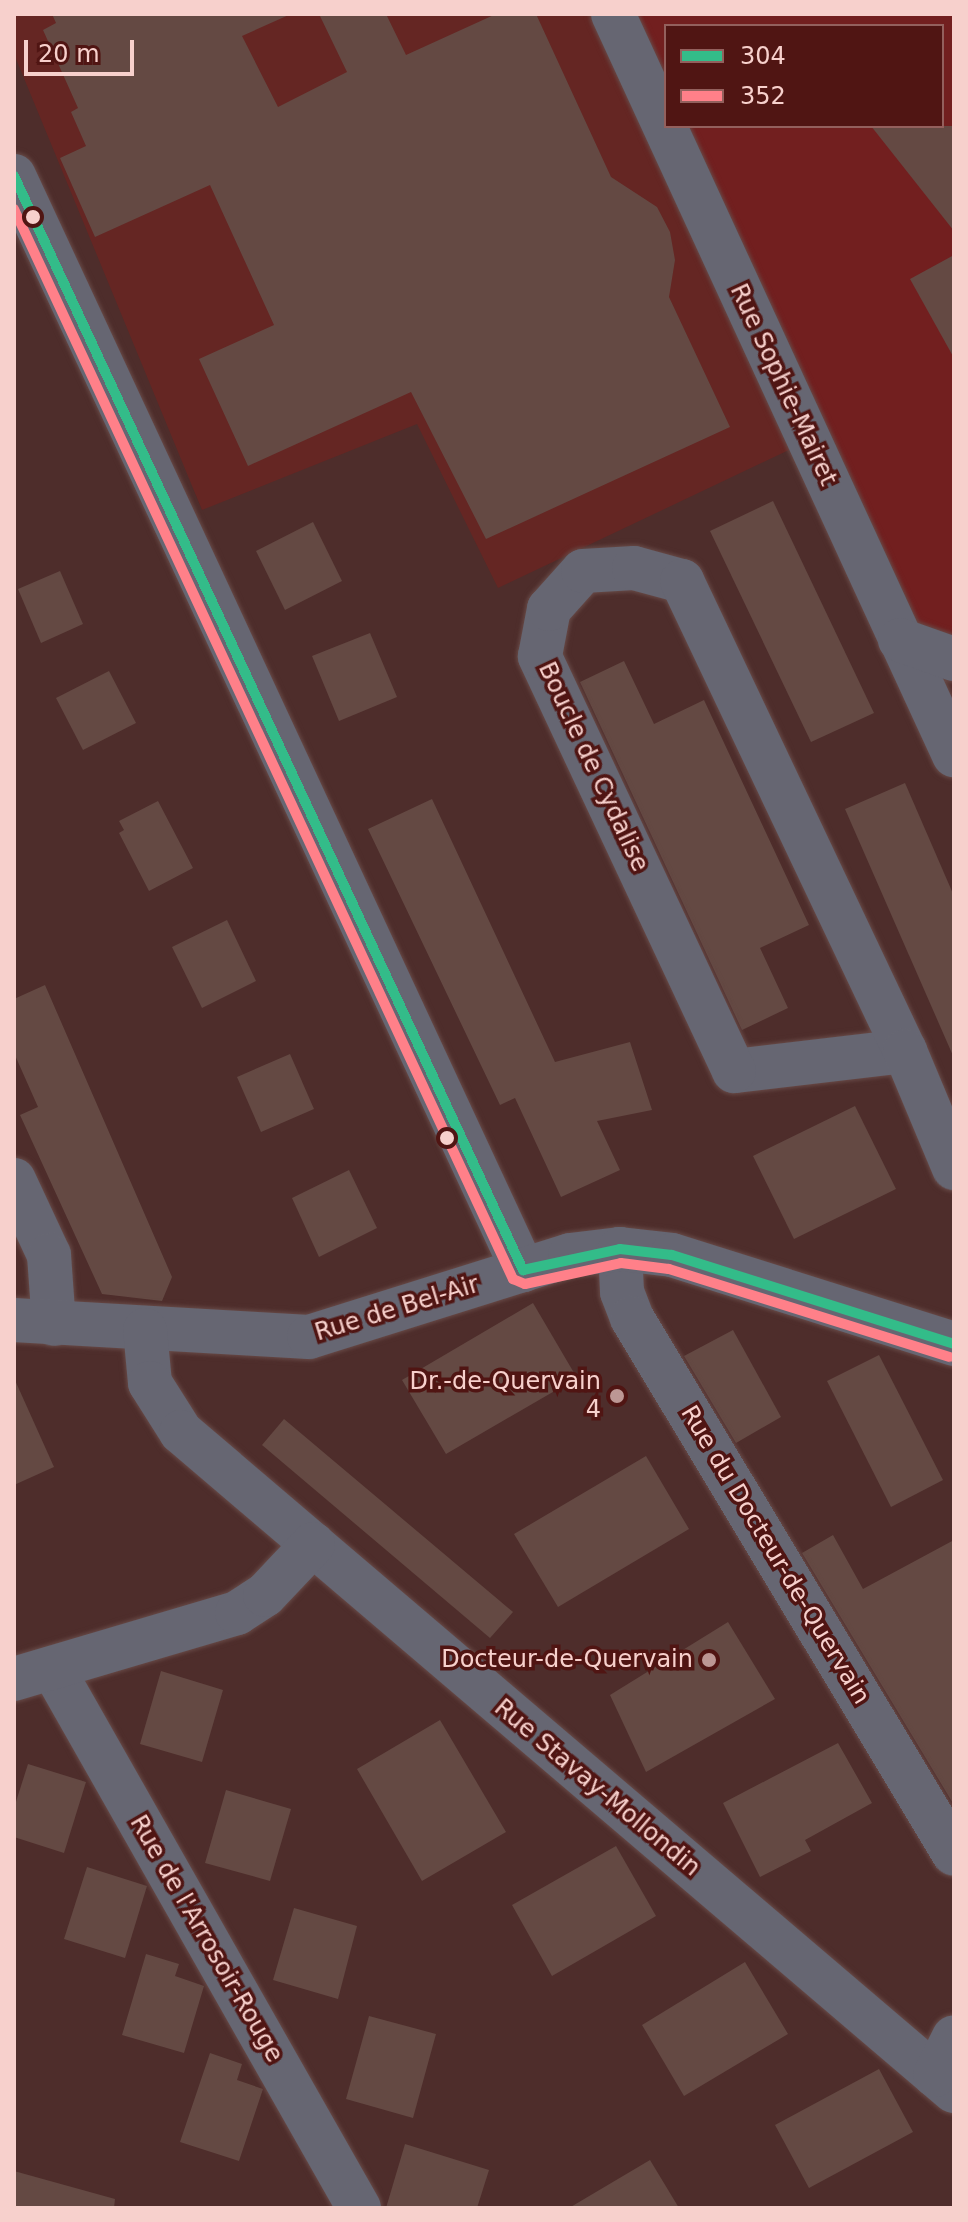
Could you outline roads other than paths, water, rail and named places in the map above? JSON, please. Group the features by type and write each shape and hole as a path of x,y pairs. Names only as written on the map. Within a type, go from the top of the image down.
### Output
{"street":[{"name":"Rue Sophie-Mairet","path":"613,14 664,125"},
{"name":"Rue Sophie-Mairet","path":"665,128 954,755"},
{"path":"14,176 523,1270"},
{"name":"Boucle de Cydalise","path":"905,1051 734,1071 540,656 549,609 583,571 634,568 682,581 905,1051 954,1168"},
{"path":"900,640 954,659"},
{"path":"14,1180 49,1255 34,1322"},
{"name":"Rue de Bel-Air","path":"34,1322 309,1337 523,1270 620,1249 672,1255 954,1344"},
{"name":"Rue du Docteur-de-Quervain","path":"620,1249 622,1292 632,1318 954,1854"},
{"name":"Rue Stavay-Mollondin","path":"145,1330 150,1383 164,1412 313,1544 948,2067"},
{"path":"33,1674 237,1613 265,1595 313,1544"},
{"name":"Rue de l'Arrosoir-Rouge","path":"33,1674 359,2208"}],"place":[{"name":"Dr.-de-Quervain 4","path":"617,1396"},
{"name":"Docteur-de-Quervain","path":"709,1660"}]}
